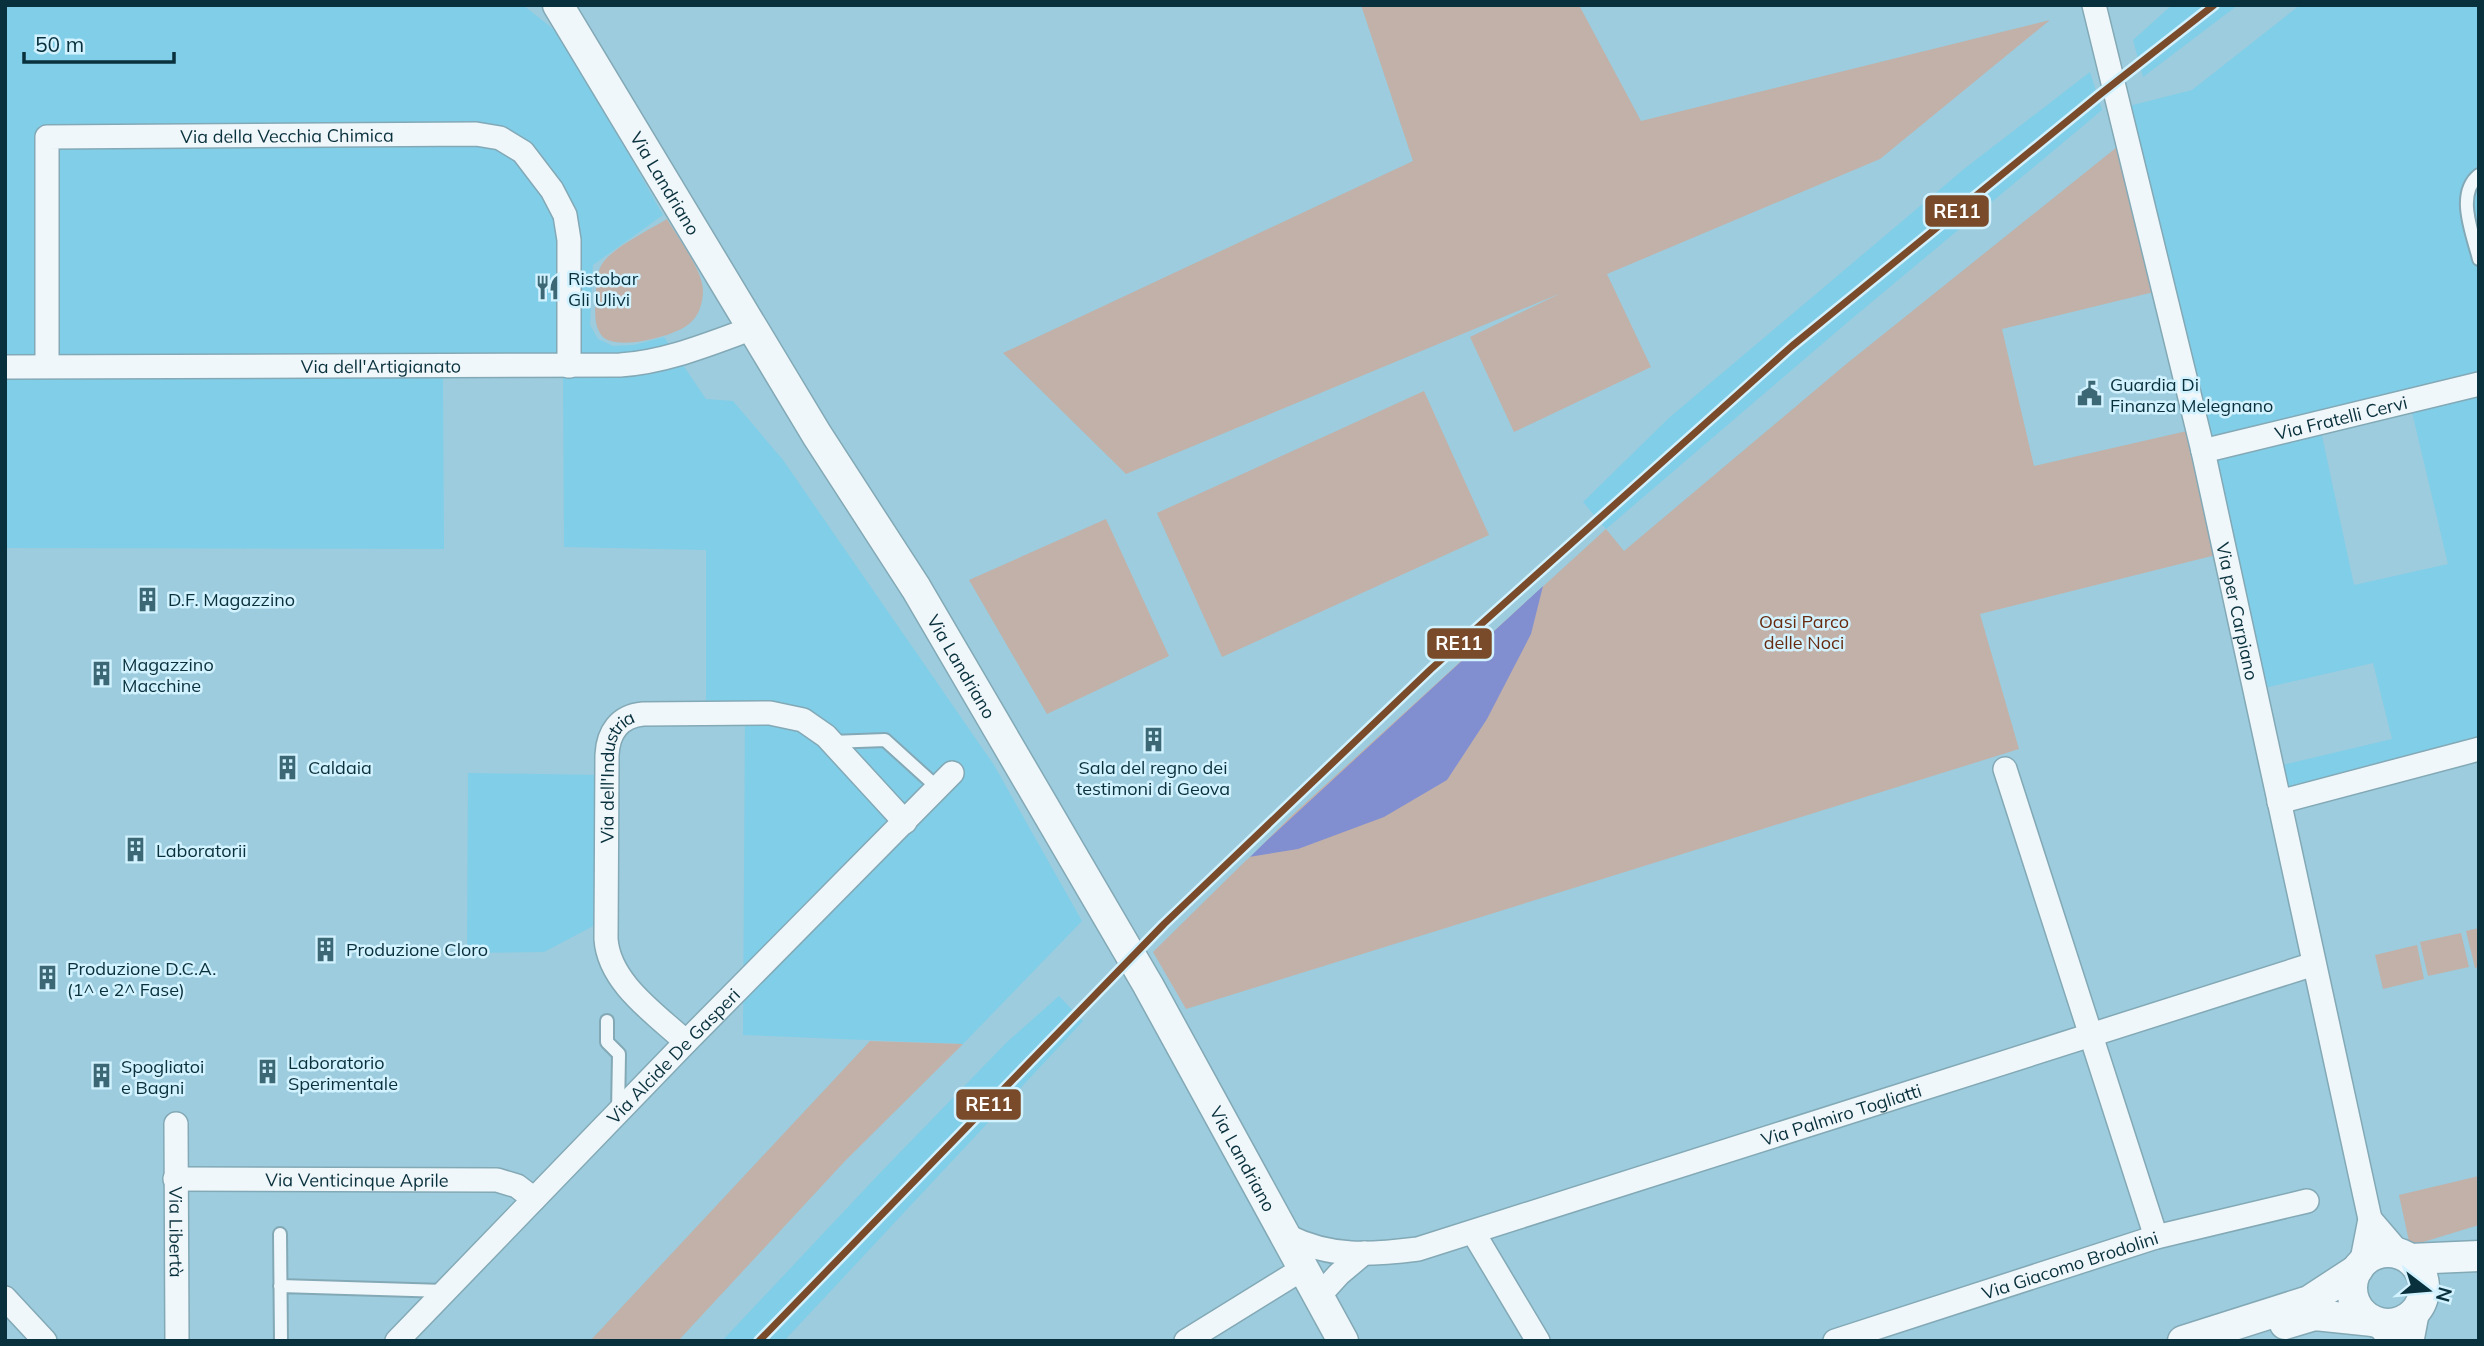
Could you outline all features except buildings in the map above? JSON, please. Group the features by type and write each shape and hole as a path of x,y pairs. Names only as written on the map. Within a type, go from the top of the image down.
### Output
{"street":[{"name":"Via Landriano","path":"558,5 817,435 916,588 1148,985 1343,1341"},
{"name":"Via per Carpiano","path":"2095,5 2203,451 2370,1219 2359,1267"},
{"name":"Via della Vecchia Chimica","path":"47,366 47,138 463,134 491,136 516,146 532,162 562,207 569,231 569,366"},
{"name":"Via dell'Artigianato","path":"5,367 634,364 684,353 753,328"},
{"name":"Via Fratelli Cervi","path":"2203,451 2479,384"},
{"name":"Via dell'Industria","path":"686,1042 621,981 608,955 607,755 612,732 617,724 635,715 770,713 803,720 820,730 831,741 905,822"},
{"path":"2279,802 2479,749"},
{"path":"2005,769 2156,1237"},
{"name":"Via Alcide De Gasperi","path":"397,1341 686,1042 945,780"},
{"name":"Via Palmiro Togliatti","path":"1287,1236 1322,1250 1364,1253 1418,1249 2314,964"},
{"name":"Via Libertà","path":"176,1124 177,1341"},
{"name":"Via Venticinque Aprile","path":"175,1179 497,1180 517,1186 534,1199"},
{"name":"Via Giacomo Brodolini","path":"1835,1341 2156,1237 2307,1201"},
{"name":"Via per Carpiano","path":"2370,1219 2405,1257"},
{"path":"1473,1232 1538,1341"},
{"path":"1319,1296 1364,1253"},
{"path":"2183,1341 2309,1301 2379,1254 2405,1257 2479,1256"},
{"path":"2232,1341 2315,1315 2380,1328 2404,1321 2421,1302 2479,1256"},
{"path":"2405,1257 2418,1268 2423,1280 2412,1341"},
{"path":"2359,1267 2352,1287 2354,1299 2359,1310 2380,1328"},
{"path":"1186,1341 1304,1268"},
{"path":"5,1298 45,1341"}],"lane":[{"path":"2479,175 2470,185 2466,201 2479,259"},
{"path":"831,741 885,740 945,780"},
{"path":"607,1021 607,1042 619,1054 618,1113"},
{"path":"280,1234 281,1341"},
{"path":"280,1286 446,1291"}],"shaded area":[{"path":"5,5 523,5 562,36 663,215 593,265 590,325 598,339 613,346 634,345 664,337 706,399 733,401 783,460 994,765 1082,921 963,1044 743,1035 745,708 706,707 706,550 564,547 563,375 443,375 444,549 5,548"},
{"path":"2172,5 2238,5 2143,77 2133,40"},
{"path":"2300,5 2479,5 2479,754 2286,806 2278,766 2392,739 2373,663 2260,689 2125,107 2192,90","holes":["2411,408 2448,564 2354,585 2321,431"]},
{"path":"2090,72 2102,110 1606,529 1583,502 1670,417 1964,169"},
{"path":"1543,586 1531,634 1487,719 1447,780 1384,817 1298,849 1249,857"},
{"path":"468,773 600,775 599,923 544,952 467,953"},
{"path":"1059,996 1083,1021 784,1341 722,1341 1007,1042"}],"green space":[{"path":"1361,5 1579,5 1641,121 2050,20 1880,159 1607,274 1651,367 1514,432 1470,337 1561,293 1126,474 1003,353 1413,161"},
{"name":"Oasi Parco delle Noci","path":"2117,147 2154,292 2002,329 2034,466 2187,431 2220,554 1980,614 2019,749 1186,1009 1153,952 1292,815 1606,529 1624,551 1845,365"},
{"path":"667,219 694,263 702,282 703,295 698,313 682,329 660,337 621,343 610,341 603,337 596,323 596,287 600,268 618,249"},
{"path":"1424,391 1489,535 1222,657 1157,513"},
{"path":"1106,519 1169,656 1047,714 969,580"},
{"path":"2479,928 2479,967 2475,968 2466,931"},
{"path":"2461,933 2469,967 2428,976 2420,942"},
{"path":"2417,945 2424,979 2383,989 2375,955"},
{"path":"870,1041 963,1044 845,1161 678,1341 590,1341"},
{"path":"2479,1176 2479,1225 2410,1246 2399,1195"}],"pier":[{"path":"1543,582 1546,583 1292,815 1247,860 1247,855 1447,667"}],"transit line":[{"name":"RE11","path":"759,1341 1164,924 1431,669 1792,346 2098,96 2214,5"}],"place":[{"name":"Ristobar Gli Ulivi","path":"548,288"},
{"name":"Guardia Di Finanza Melegnano","path":"2090,394"},
{"name":"D.F. Magazzino","path":"148,599"},
{"name":"Magazzino Macchine","path":"102,674"},
{"name":"Sala del regno dei testimoni di Geova","path":"1153,740"},
{"name":"Caldaia","path":"288,767"},
{"name":"Laboratorii","path":"136,850"},
{"name":"Produzione Cloro","path":"326,949"},
{"name":"Produzione D.C.A. (1^ e 2^ Fase)","path":"47,978"},
{"name":"Laboratorio Sperimentale","path":"268,1072"},
{"name":"Spogliatoi e Bagni","path":"101,1076"}]}
